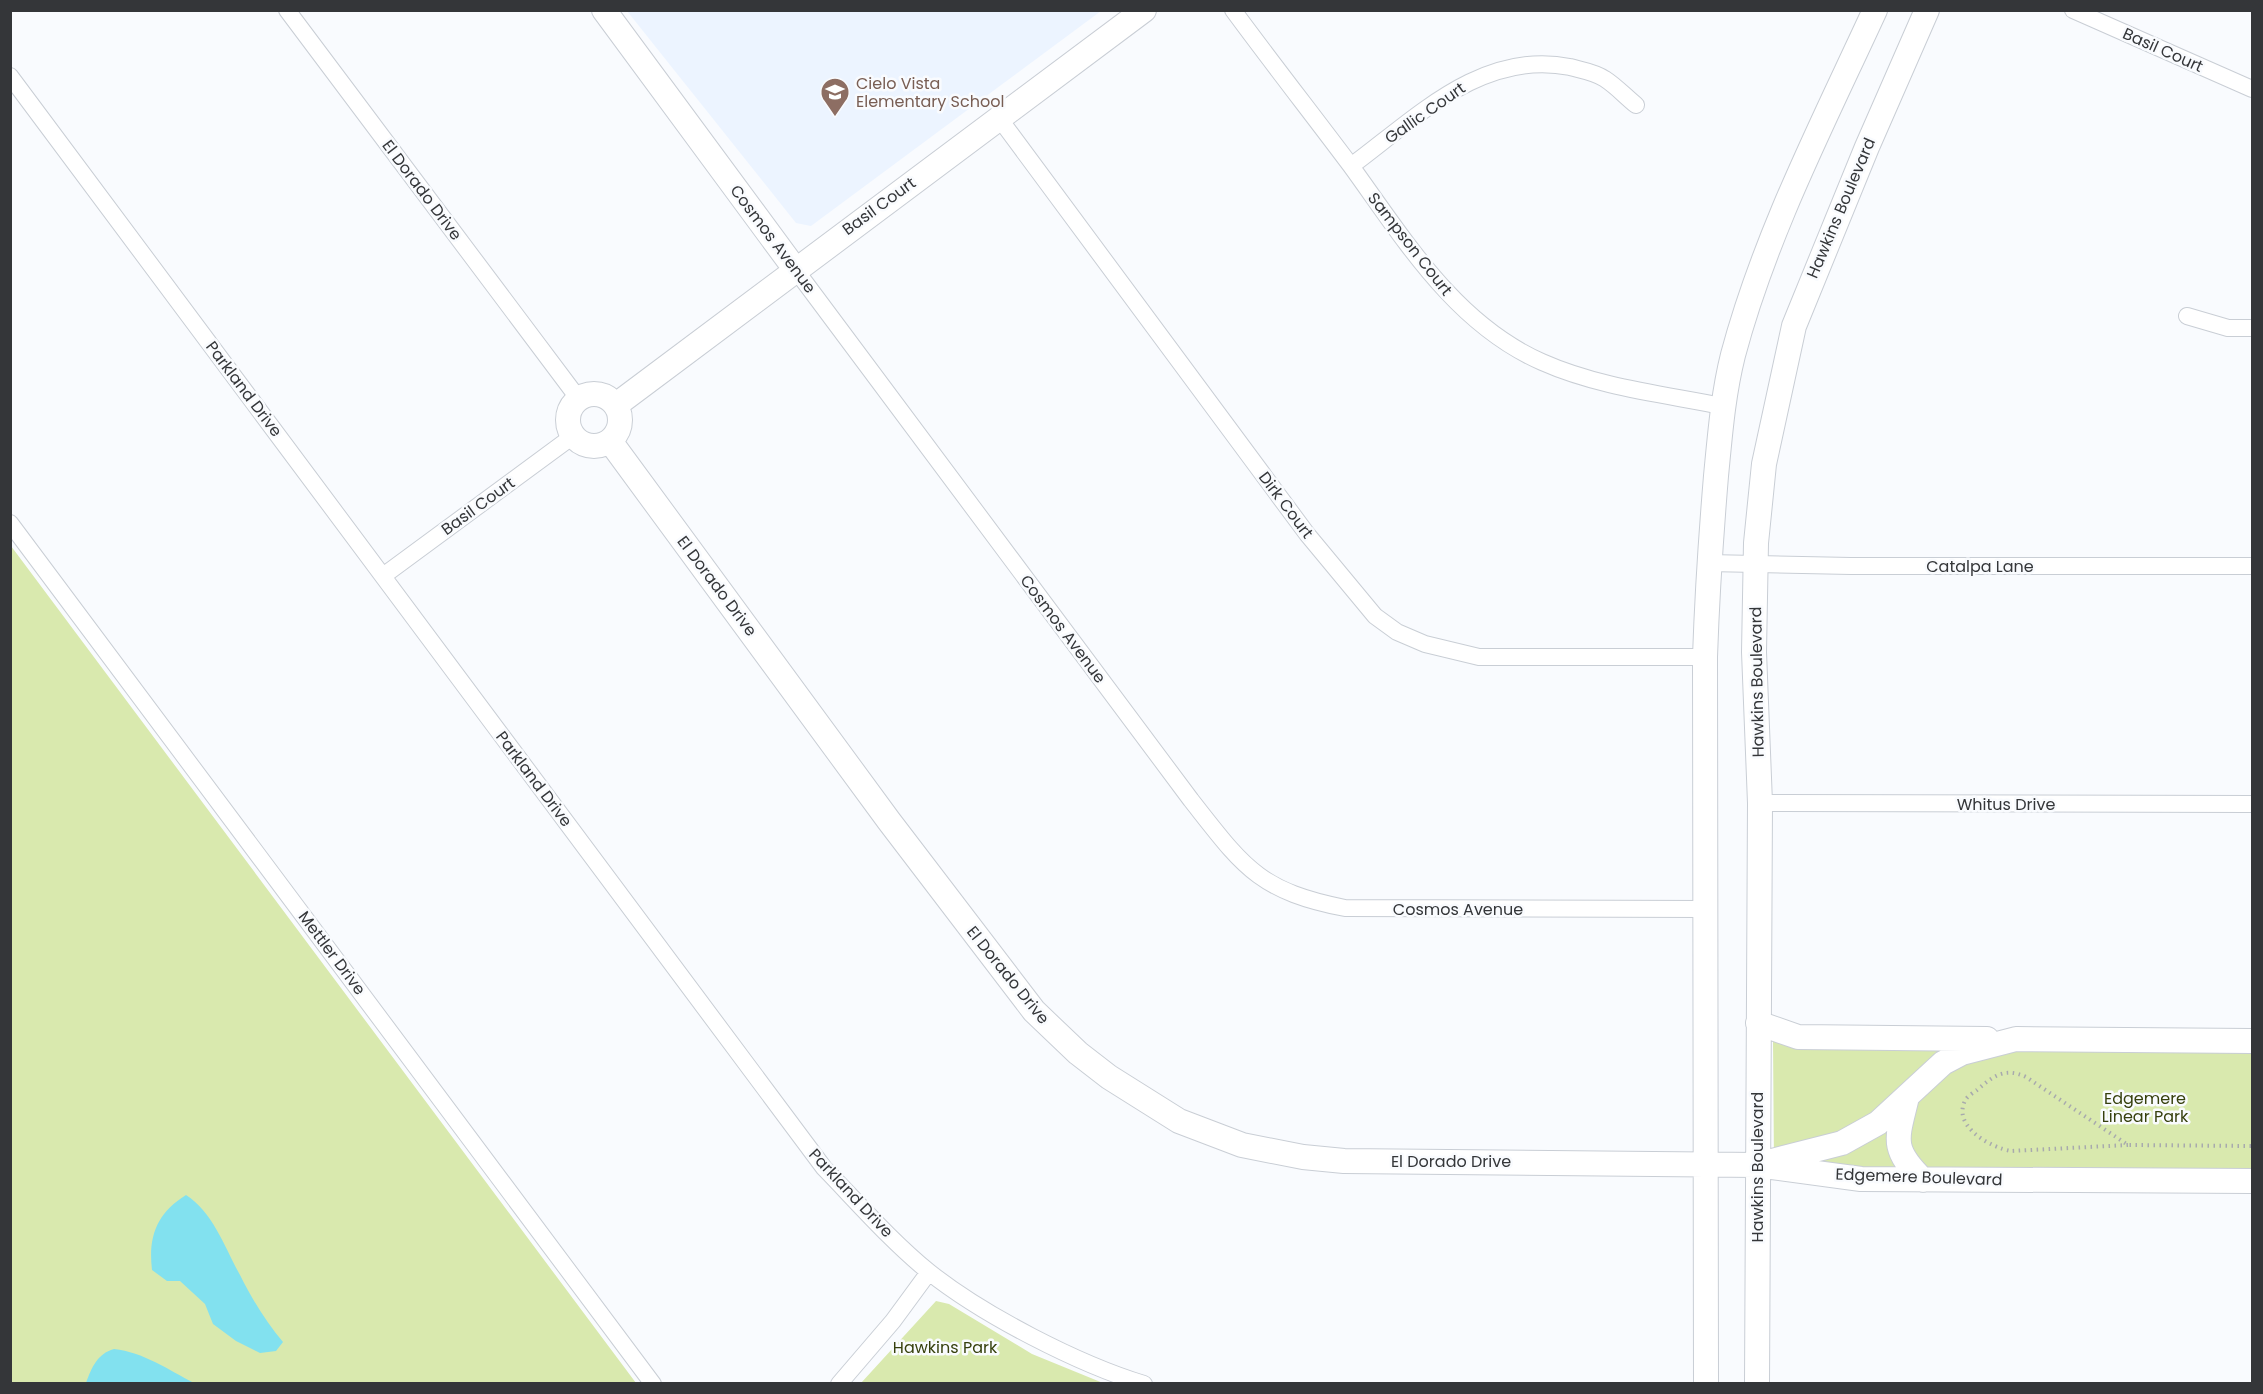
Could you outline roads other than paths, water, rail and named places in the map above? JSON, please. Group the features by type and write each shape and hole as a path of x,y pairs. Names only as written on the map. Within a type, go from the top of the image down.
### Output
{"main road":[{"name":"Cosmos Avenue","path":"604,10 795,269"},
{"name":"Basil Court","path":"616,405 1144,10"},
{"path":"1706,1383 1705,657 1708,563 1722,406 1748,305 1785,207 1875,10"},
{"name":"Hawkins Boulevard","path":"1757,1383 1760,803 1754,652 1756,564 1764,464 1794,326 1867,147 1928,10"},
{"path":"588,394 598,394 616,405 620,424 610,441 591,446 581,443 573,436 568,427 567,416 571,406 579,398 588,394"},
{"name":"El Dorado Drive","path":"610,441 889,821 1034,1011 1078,1053 1147,1102 1179,1121 1242,1145 1303,1157 1344,1161 1757,1165"},
{"path":"1758,1023 1798,1037 2016,1039"},
{"name":"Edgemere Boulevard","path":"1757,1165 1842,1143 1878,1123 1943,1063 1962,1053 2016,1039 2253,1041"},
{"path":"1907,1097 1900,1125 1899,1150 1906,1164 1923,1180"},
{"name":"Edgemere Boulevard","path":"1757,1165 1861,1179 2253,1181"}],"street":[{"name":"El Dorado Drive","path":"287,10 579,398"},
{"name":"Sampson Court","path":"1233,10 1440,286 1472,316 1539,361 1579,377 1722,406"},
{"name":"Basil Court","path":"2073,10 2253,89"},
{"name":"Gallic Court","path":"1351,166 1447,94 1497,70 1555,64 1583,70 1604,78 1636,105"},
{"name":"Parkland Drive","path":"10,76 824,1168 929,1272 993,1314 1093,1365 1144,1383"},
{"name":"Dirk Court","path":"999,118 1307,534 1355,596 1375,616 1397,632 1425,644 1479,657 1705,657"},
{"name":"Cosmos Avenue","path":"795,269 1191,800 1237,859 1252,872 1309,901 1345,909 1706,909"},
{"path":"2187,316 2228,328 2253,328"},
{"name":"Basil Court","path":"383,576 573,436"},
{"name":"Mettler Drive","path":"10,523 653,1383"},
{"name":"Catalpa Lane","path":"1708,563 2253,566"},
{"name":"Whitus Drive","path":"1760,803 2253,804"},
{"path":"839,1383 887,1329 929,1272"}],"water":[{"path":"186,1195 204,1211 211,1221 254,1301 283,1342 276,1351 260,1353 236,1341 213,1324 205,1304 180,1281 167,1281 152,1270 153,1236 157,1226 168,1210"},
{"path":"114,1349 145,1358 194,1383 86,1383 99,1358"}],"place":[{"name":"Cielo Vista Elementary School","path":"835,118"}],"park label":[{"name":"Edgemere Linear Park","path":"2145,1107"},
{"name":"Hawkins Park","path":"945,1347"}]}
